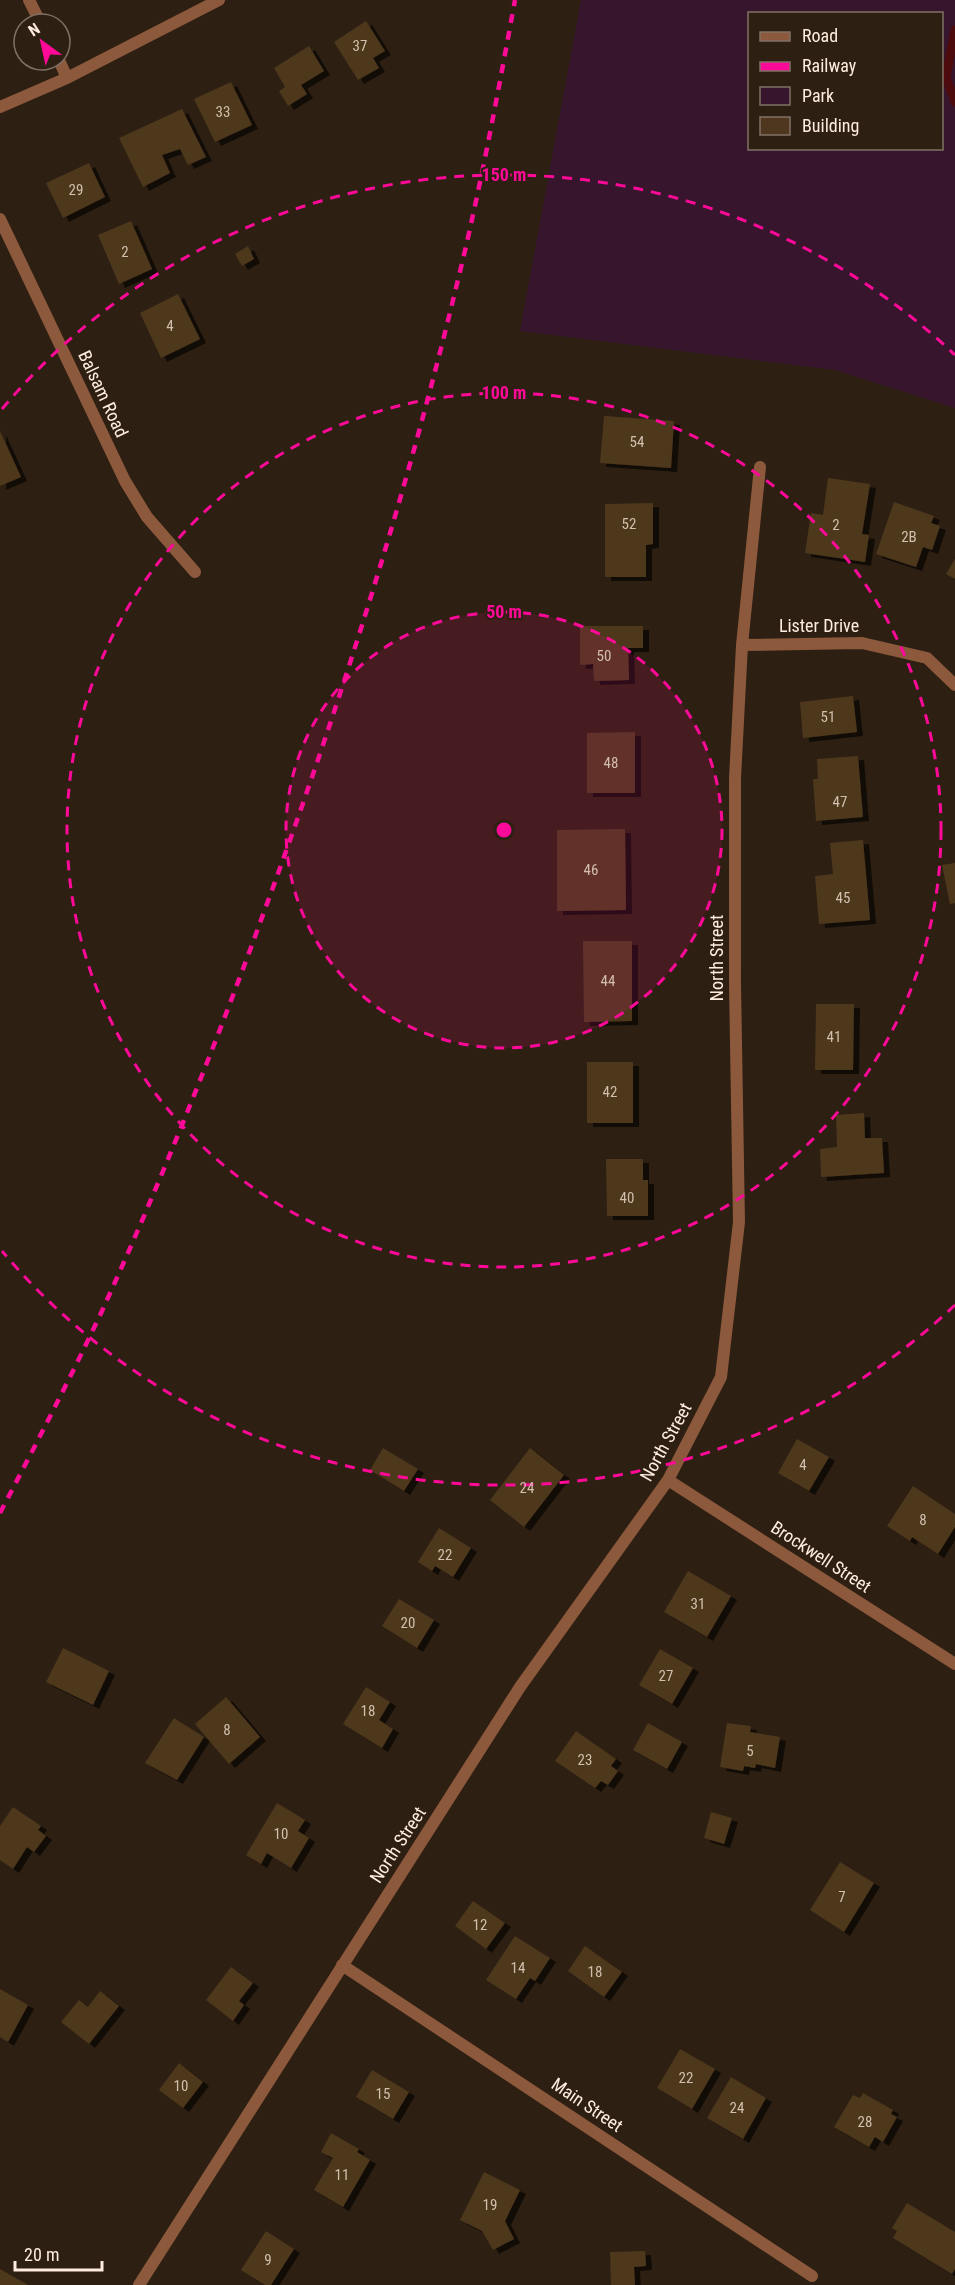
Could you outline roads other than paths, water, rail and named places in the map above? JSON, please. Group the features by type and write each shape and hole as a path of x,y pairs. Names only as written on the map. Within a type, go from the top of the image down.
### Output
{"street":[{"path":"0,107 67,78 219,0"},
{"path":"64,72 67,78"},
{"name":"Balsam Road","path":"0,219 125,481 147,517 195,572"},
{"name":"North Street","path":"139,2285 520,1687 668,1480 721,1377 739,1222 735,801 742,645 760,466"},
{"name":"Lister Drive","path":"742,645 862,643 927,658 955,685"},
{"name":"Brockwell Street","path":"668,1480 955,1664"},
{"name":"Main Street","path":"342,1965 812,2276"}],"waterway":[{"path":"955,30 946,77 955,102"}],"railway":[{"path":"0,1513 102,1311 168,1159 249,953 321,751 393,523 436,369 472,220 515,0"}]}
